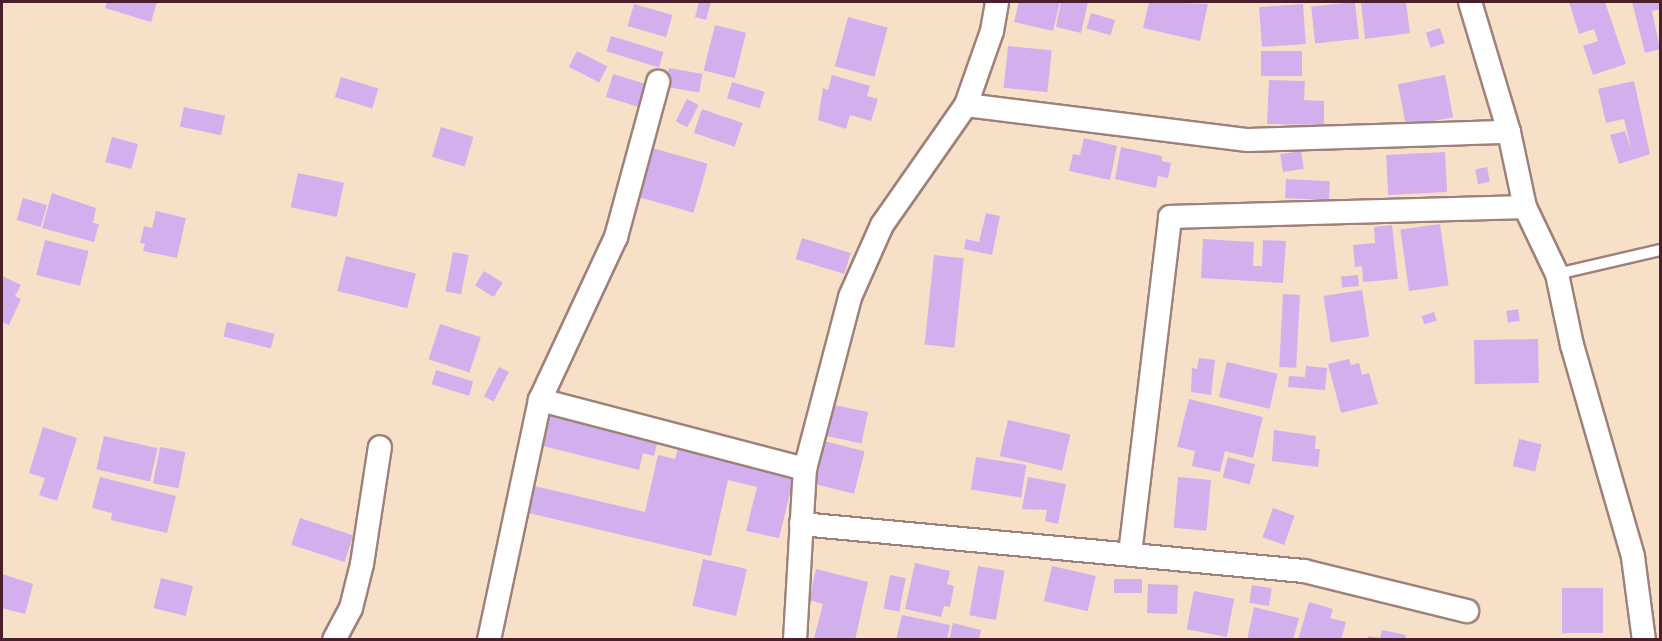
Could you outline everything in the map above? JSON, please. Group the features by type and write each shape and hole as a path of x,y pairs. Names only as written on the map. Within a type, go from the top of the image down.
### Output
{"street":[{"path":"795,639 805,469 850,297 882,225 966,105 992,31 997,2"},
{"path":"1470,2 1509,132 1525,207 1557,274 1572,345 1633,557 1644,639"},
{"path":"489,639 540,400 616,237 658,82"},
{"path":"966,105 1248,140 1509,132"},
{"path":"1130,554 1170,217 1525,207"},
{"path":"540,400 805,469"},
{"path":"334,639 351,608 362,564 380,447"},
{"path":"801,524 878,534 1130,554 1304,571 1467,611"}],"lane":[{"path":"1557,274 1660,250"}],"building":[{"path":"107,2 157,2 151,22 105,8"},
{"path":"699,2 711,2 706,20 695,17"},
{"path":"1019,2 1060,2 1053,31 1014,22"},
{"path":"1061,2 1088,2 1081,33 1056,27"},
{"path":"1149,2 1208,4 1200,41 1143,28"},
{"path":"1355,2 1359,39 1315,43 1311,7"},
{"path":"1361,2 1406,2 1410,33 1365,39"},
{"path":"1569,2 1605,2 1626,64 1593,75 1583,46 1598,41 1594,29 1579,34"},
{"path":"1632,2 1660,2 1660,9 1652,11 1660,49 1645,53"},
{"path":"634,4 672,15 666,37 628,26"},
{"path":"1303,4 1306,44 1262,47 1259,7"},
{"path":"1091,13 1115,20 1111,35 1087,28"},
{"path":"848,17 888,28 874,77 835,66"},
{"path":"715,25 746,33 735,78 704,71"},
{"path":"1440,28 1445,43 1431,48 1426,33"},
{"path":"611,36 664,52 659,67 606,51"},
{"path":"1008,46 1052,51 1047,92 1004,88"},
{"path":"577,51 607,66 599,82 569,67"},
{"path":"1261,51 1302,51 1302,76 1261,76"},
{"path":"669,68 702,74 699,93 666,87"},
{"path":"613,74 653,86 646,109 606,97"},
{"path":"832,75 870,86 867,96 878,99 871,121 850,115 846,129 818,120 823,88 828,90"},
{"path":"1445,75 1453,117 1406,126 1398,84"},
{"path":"341,77 378,88 372,108 335,97"},
{"path":"1269,80 1305,81 1304,100 1324,101 1324,125 1267,124"},
{"path":"1634,81 1650,154 1619,164 1610,135 1625,131 1632,153 1624,119 1606,123 1598,89"},
{"path":"732,82 765,92 760,108 727,98"},
{"path":"687,99 699,105 687,127 676,121"},
{"path":"184,107 225,116 221,135 180,127"},
{"path":"702,109 743,123 735,147 694,133"},
{"path":"441,127 474,137 464,167 432,157"},
{"path":"112,137 138,144 131,169 105,162"},
{"path":"1084,138 1117,146 1110,180 1069,171 1073,154 1080,155"},
{"path":"649,147 708,164 694,213 635,196"},
{"path":"1121,147 1162,156 1162,161 1171,163 1168,178 1158,176 1156,188 1115,179"},
{"path":"1301,151 1304,169 1283,172 1280,154"},
{"path":"1445,152 1447,192 1388,195 1386,155"},
{"path":"1487,167 1490,182 1478,184 1475,169"},
{"path":"298,173 344,183 337,217 291,207"},
{"path":"1286,179 1330,181 1329,200 1285,198"},
{"path":"52,193 96,208 93,223 99,224 94,242 42,228"},
{"path":"23,198 47,205 41,227 17,220"},
{"path":"156,211 186,218 177,258 143,251 145,244 140,243 144,226 152,228"},
{"path":"986,213 1000,216 992,255 964,249 966,239 979,242"},
{"path":"1440,224 1449,285 1409,291 1400,230"},
{"path":"1392,225 1398,279 1363,282 1362,266 1355,267 1353,245 1375,243 1374,227"},
{"path":"802,238 851,253 844,274 796,259"},
{"path":"1203,239 1254,242 1253,266 1262,266 1263,240 1286,241 1283,283 1201,278"},
{"path":"45,240 89,251 80,286 36,275"},
{"path":"453,252 469,255 461,294 445,291"},
{"path":"934,255 964,258 954,348 925,345"},
{"path":"346,256 416,273 407,308 337,291"},
{"path":"484,271 503,283 494,297 475,285"},
{"path":"1358,275 1359,286 1342,287 1341,276"},
{"path":"2,276 21,285 15,296 21,299 9,325 2,322"},
{"path":"1362,290 1369,336 1331,343 1323,296"},
{"path":"1283,294 1300,295 1296,368 1279,367"},
{"path":"1518,309 1520,321 1508,323 1506,311"},
{"path":"1434,312 1437,321 1424,325 1422,316"},
{"path":"227,322 275,334 271,348 223,337"},
{"path":"440,324 481,337 469,372 429,359"},
{"path":"1538,339 1539,383 1475,384 1474,340"},
{"path":"1199,358 1215,360 1211,395 1191,392 1192,368 1197,369"},
{"path":"1349,359 1351,365 1359,363 1362,375 1369,373 1378,404 1341,413 1328,364"},
{"path":"1227,362 1278,374 1270,409 1219,397"},
{"path":"1306,366 1327,368 1325,390 1288,387 1289,376 1305,377"},
{"path":"499,367 509,372 494,401 484,396"},
{"path":"436,370 473,381 469,396 432,384"},
{"path":"1189,399 1263,417 1253,458 1225,451 1220,472 1192,466 1195,451 1177,447"},
{"path":"830,404 868,412 861,443 823,435"},
{"path":"547,415 657,444 654,456 643,453 639,470 539,445"},
{"path":"1008,420 1070,434 1062,470 1000,456"},
{"path":"43,427 77,438 57,501 39,495 45,478 29,473"},
{"path":"1274,430 1316,436 1315,449 1320,449 1318,467 1272,461"},
{"path":"104,436 158,448 150,482 96,469"},
{"path":"1519,439 1541,444 1535,471 1513,466"},
{"path":"820,440 865,451 854,494 809,483"},
{"path":"679,445 795,473 779,538 746,531 757,487 728,480 711,556 520,511 526,484 645,512 658,455 675,459"},
{"path":"160,447 186,452 178,488 153,483"},
{"path":"976,457 1026,465 1021,498 971,490"},
{"path":"1228,457 1255,464 1250,485 1223,477"},
{"path":"100,477 176,496 167,533 111,520 112,513 92,508"},
{"path":"1028,477 1066,484 1058,524 1045,521 1047,510 1022,509"},
{"path":"1178,477 1211,480 1206,531 1174,528"},
{"path":"1273,508 1295,516 1284,545 1262,537"},
{"path":"300,518 353,535 345,562 291,545"},
{"path":"703,559 747,569 736,616 692,606"},
{"path":"915,563 950,571 947,584 954,586 950,607 944,606 941,617 905,609"},
{"path":"978,566 1005,571 996,620 969,615"},
{"path":"1052,566 1096,576 1088,611 1044,601"},
{"path":"816,569 868,582 855,640 814,638 823,604 809,600"},
{"path":"2,574 33,584 25,614 2,608"},
{"path":"890,575 906,578 899,611 884,608"},
{"path":"161,578 193,586 186,616 154,608"},
{"path":"1114,579 1142,579 1142,593 1114,593"},
{"path":"1148,584 1178,585 1177,614 1147,613"},
{"path":"1252,585 1272,588 1269,606 1249,603"},
{"path":"1562,588 1603,588 1603,633 1562,633"},
{"path":"1194,591 1234,599 1227,637 1187,629"},
{"path":"1309,602 1333,609 1330,618 1346,622 1341,640 1298,640"},
{"path":"1254,607 1299,618 1293,640 1247,640"},
{"path":"902,615 950,625 947,640 896,640"},
{"path":"953,623 981,630 979,640 949,640"},
{"path":"1382,630 1406,635 1405,640 1367,640 1368,636 1380,638"}]}
